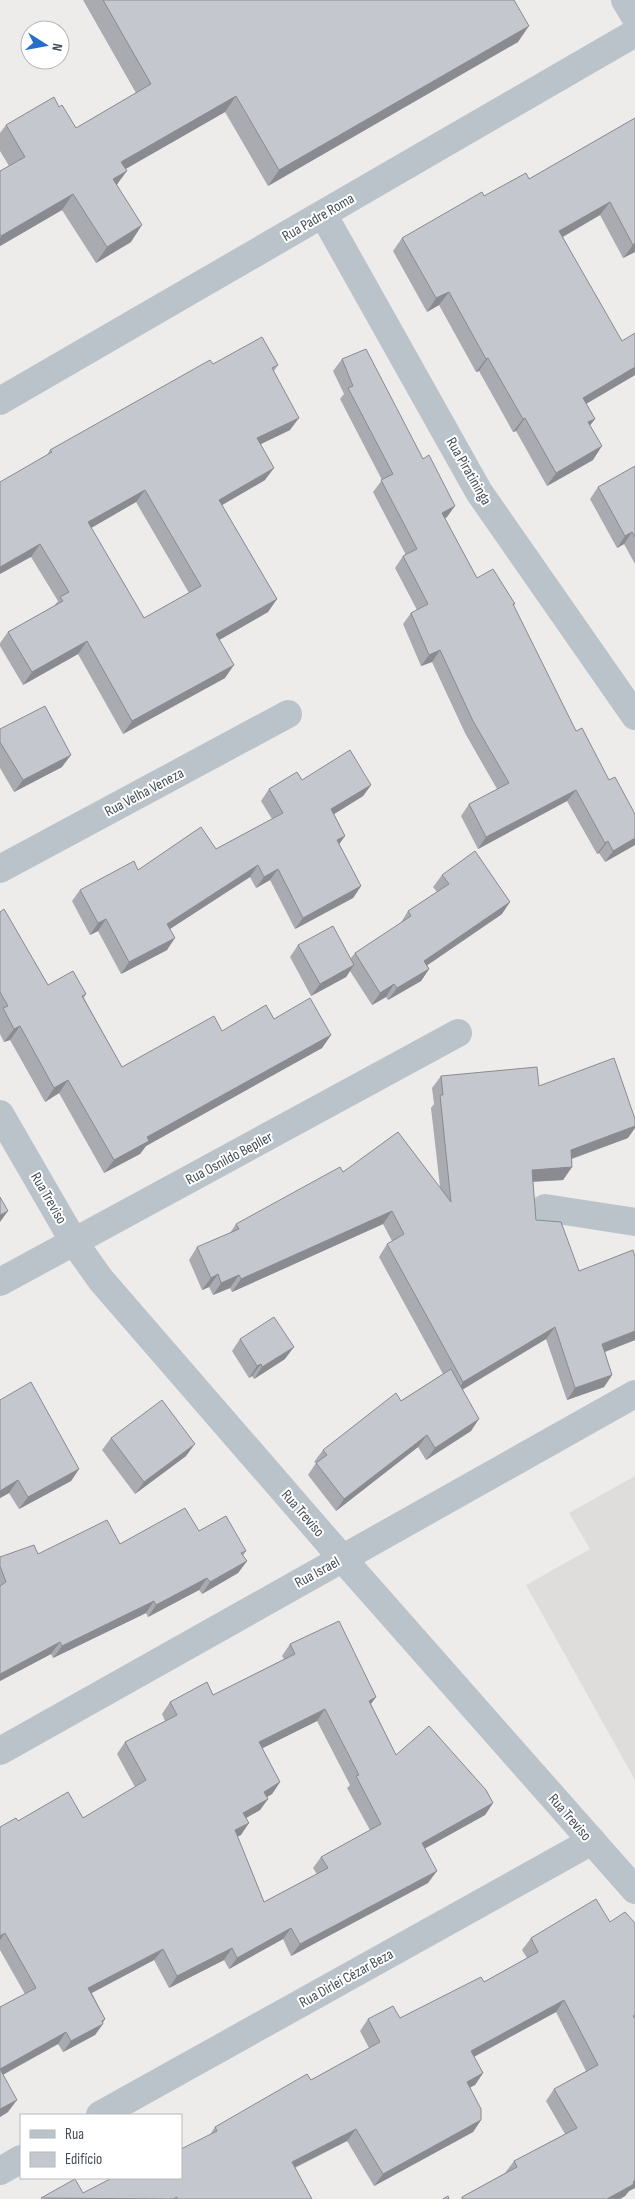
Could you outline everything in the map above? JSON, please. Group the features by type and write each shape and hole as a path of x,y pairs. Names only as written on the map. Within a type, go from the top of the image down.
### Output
{"street":[{"path":"625,0 635,17"},
{"name":"Rua Padre Roma","path":"0,401 635,33"},
{"name":"Rua Piratininga","path":"323,214 480,492 635,716"},
{"name":"Rua Velha Veneza","path":"0,869 288,714"},
{"name":"Rua Osnildo Bepller","path":"0,1282 458,1033"},
{"name":"Rua Treviso","path":"0,1114 74,1242 101,1280 342,1558 635,1890"},
{"path":"545,1208 635,1222"},
{"name":"Rua Israel","path":"0,1751 635,1394"},
{"name":"Rua Dirlei Cézar Beza","path":"102,2114 592,1841"},
{"path":"0,2171 20,2160"}],"shaded area":[{"path":"635,1476 635,1780 526,1585 590,1549 569,1513"}],"building":[{"path":"103,0 514,0 529,26 279,170 236,96 121,162 127,171 113,179 142,225 107,247 73,194 1,236 0,171 25,157 6,125 54,97 59,107 62,105 76,128 151,84"},
{"path":"635,118 635,243 633,245 610,202 559,231 622,341 635,333 635,367 583,398 595,419 588,422 602,446 556,473 525,418 523,419 488,358 486,359 449,292 436,298 402,238 482,192 484,196 526,173 529,179"},
{"path":"262,337 278,365 272,368 299,418 257,438 274,468 219,500 277,599 216,634 234,665 132,721 87,641 32,672 8,632 63,601 60,597 69,592 40,544 0,567 0,482 52,452 50,450 210,360 213,364","holes":["145,490 201,586 144,618 88,522"]},
{"path":"366,349 423,459 429,455 455,506 442,513 477,578 493,569 515,604 513,604 576,731 582,728 609,780 615,777 635,814 635,838 613,851 608,841 605,843 576,790 486,837 469,804 509,783 473,721 440,650 429,655 411,613 428,604 403,556 417,549 381,480 393,474 348,388 353,386 342,359"},
{"path":"635,466 635,537 632,532 625,536 598,487"},
{"path":"45,706 71,755 23,780 0,742 0,729"},
{"path":"350,750 371,785 331,809 345,836 337,840 361,886 303,918 278,869 264,877 258,865 167,924 175,938 129,962 106,919 98,923 80,890 134,861 138,870 201,827 216,849 283,813 269,789 297,772 302,780"},
{"path":"475,851 510,902 424,961 429,969 397,988 394,984 380,993 355,953 411,916 408,911 449,884 442,875"},
{"path":"4,909 48,985 73,971 86,994 82,996 122,1067 214,1016 222,1031 266,1005 274,1019 310,998 331,1035 147,1137 149,1141 114,1160 68,1080 54,1088 20,1026 14,1029 3,1008 8,1006 0,992 0,912"},
{"path":"333,926 354,965 320,984 298,945"},
{"path":"614,1058 635,1119 635,1126 571,1150 572,1167 532,1170 536,1220 561,1222 579,1271 633,1250 635,1257 635,1331 602,1344 612,1375 575,1388 555,1327 463,1382 387,1244 404,1234 392,1211 241,1279 239,1275 221,1283 218,1274 211,1278 197,1247 239,1229 236,1224 340,1167 343,1172 398,1132 451,1202 440,1095 443,1095 441,1076 537,1067 539,1086"},
{"path":"0,1197 8,1211 0,1215"},
{"path":"274,1317 294,1347 262,1367 261,1364 257,1366 240,1339"},
{"path":"451,1369 479,1419 435,1448 427,1435 344,1499 316,1463 327,1455 323,1450 396,1393 401,1401"},
{"path":"31,1382 79,1469 28,1497 18,1480 0,1491 0,1400"},
{"path":"162,1400 195,1444 144,1482 111,1438"},
{"path":"185,1508 199,1531 226,1516 246,1551 241,1553 247,1561 210,1582 207,1578 156,1605 154,1601 62,1646 60,1642 0,1674 0,1586 6,1582 0,1566 0,1557 34,1545 38,1554 107,1520 120,1544"},
{"path":"339,1621 376,1697 369,1701 396,1755 429,1726 486,1790 493,1803 422,1843 437,1871 300,1944 291,1928 237,1958 232,1948 177,1976 163,1949 88,1988 105,2019 102,2021 103,2024 71,2041 66,2032 0,2069 0,2007 36,1988 5,1933 0,1936 0,1827 16,1818 18,1821 68,1792 83,1818 146,1780 125,1742 177,1715 170,1702 207,1682 213,1695 295,1654 290,1644","holes":["325,1709 359,1775 356,1776 381,1824 321,1857 328,1868 264,1902 235,1830 249,1823 243,1813 268,1799 264,1792 280,1782 259,1742"]},
{"path":"596,1899 610,1922 625,1912 635,1923 635,2015 633,2016 635,2019 635,2180 634,2184 607,2199 463,2199 462,2197 517,2167 514,2161 577,2128 554,2089 598,2065 564,2000 471,2051 483,2073 467,2082 481,2109 481,2120 383,2174 356,2129 292,2162 312,2199 177,2199 177,2197 173,2199 41,2198 75,2179 83,2193 110,2179 182,2179 182,2148 217,2131 215,2127 307,2074 311,2080 380,2042 368,2019 393,2006 400,2018 481,1977 484,1982 538,1952 531,1938"},
{"path":"0,2069 17,2100 0,2109"}]}
